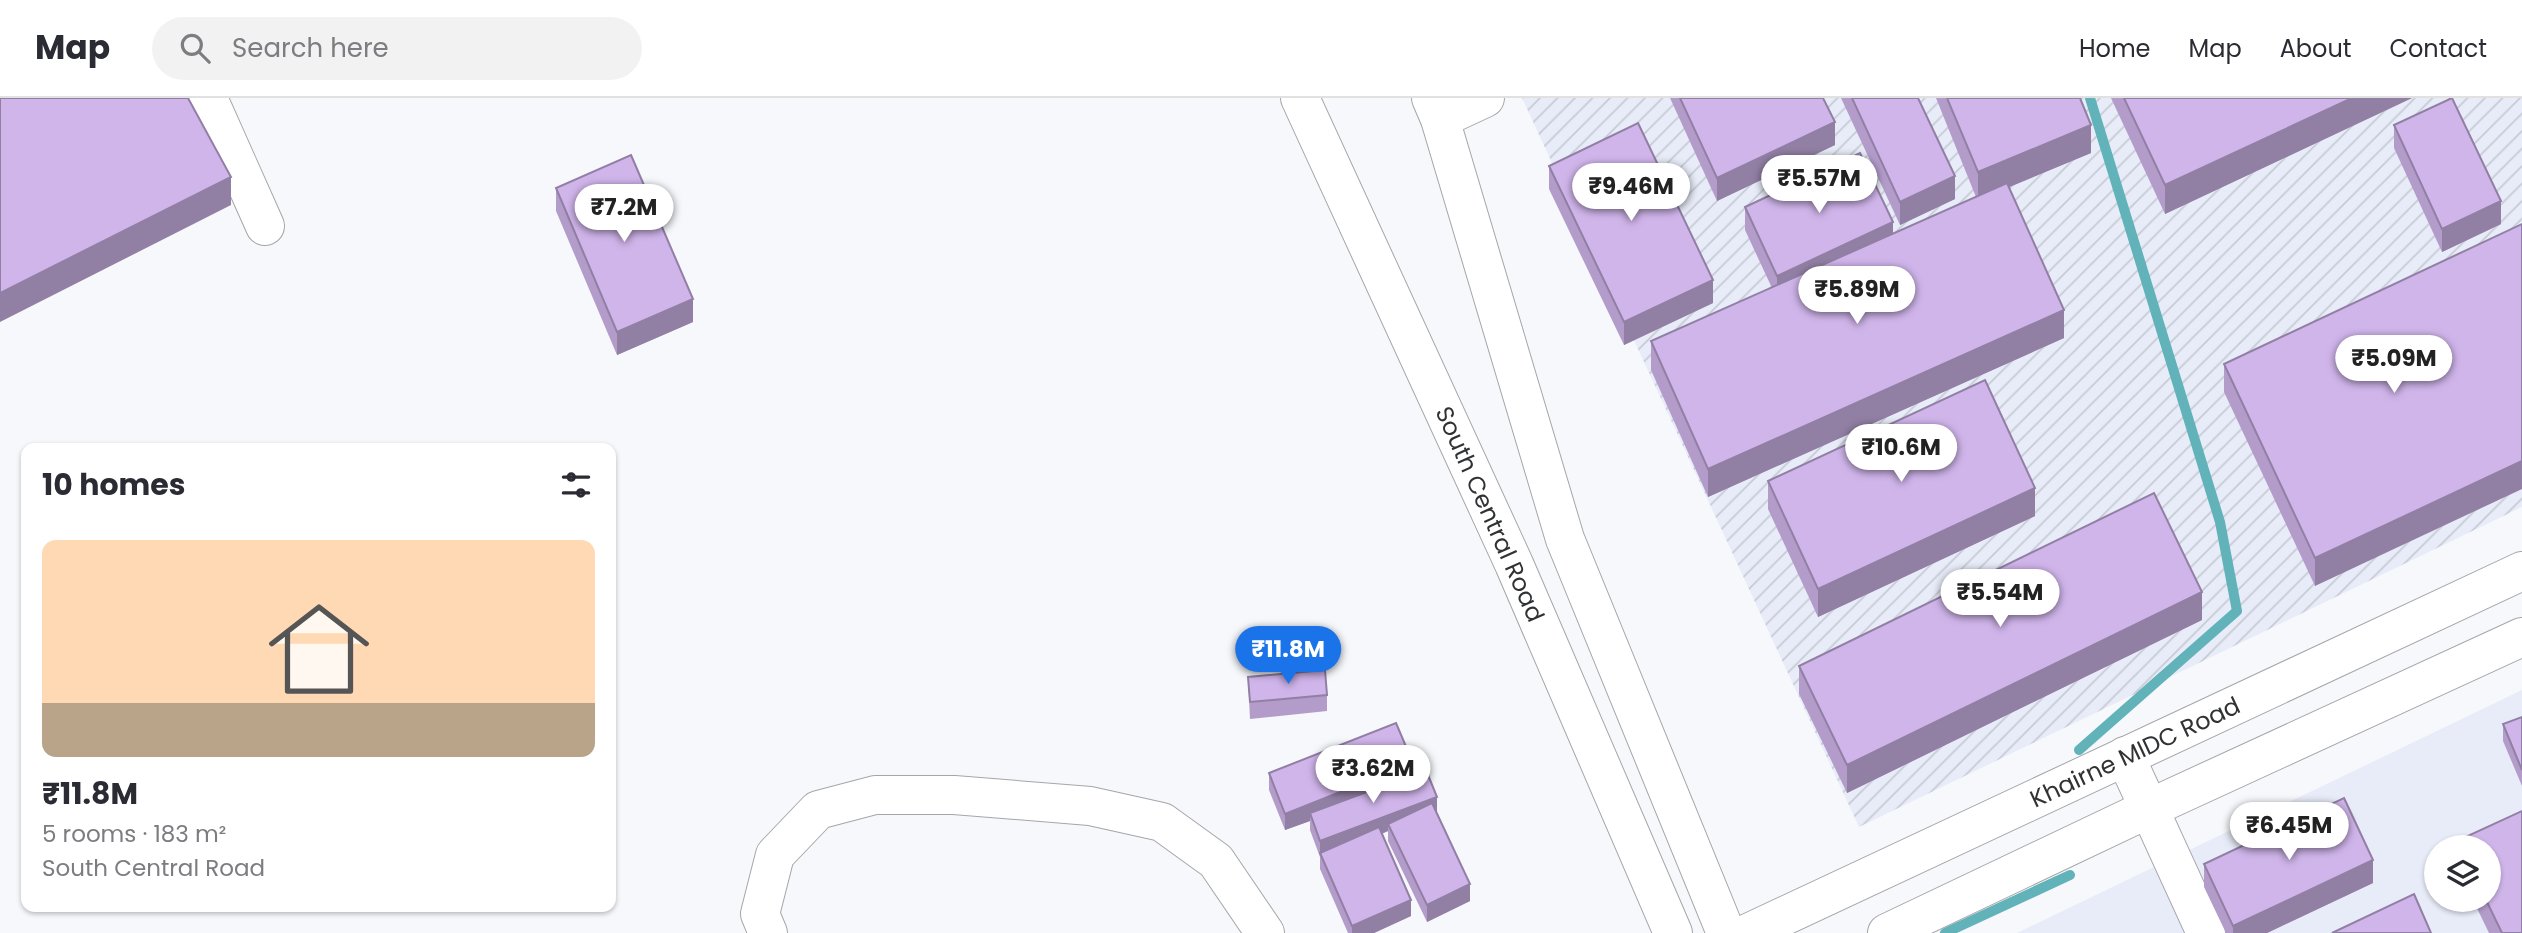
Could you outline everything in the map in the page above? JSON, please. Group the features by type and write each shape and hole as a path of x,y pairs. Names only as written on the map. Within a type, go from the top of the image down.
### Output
{"main road":[{"path":"208,98 265,226"},
{"name":"South Central Road","path":"1300,98 1514,564 1673,933"},
{"path":"1485,98 1435,108 1565,539 1726,933"},
{"name":"Khairne MIDC Road","path":"1748,933 2522,571"},
{"path":"1887,933 2150,808 2522,638"},
{"path":"2125,756 2206,933"},
{"path":"768,933 760,914 775,855 818,810 875,795 954,795 1090,806 1162,822 1216,861 1265,933"}],"shaded area":[{"path":"1522,98 2522,98 2522,507 1859,827"},
{"path":"2522,690 2522,933 2017,933"}],"building":[{"path":"0,98 188,98 231,177 0,293"},
{"path":"1680,98 1823,98 1835,122 1717,178"},
{"path":"1852,98 1918,98 1955,176 1900,202"},
{"path":"1947,98 2080,98 2091,125 1978,172"},
{"path":"2124,98 2352,98 2165,185"},
{"path":"2452,98 2501,201 2442,229 2394,125"},
{"path":"1638,123 1713,280 1624,322 1549,166"},
{"path":"1860,153 1893,222 1777,276 1745,207"},
{"path":"631,155 693,299 617,332 556,188"},
{"path":"2007,183 2064,310 1708,469 1651,341"},
{"path":"2522,224 2522,461 2315,558 2224,364"},
{"path":"1985,380 2035,488 1818,589 1768,481"},
{"path":"2154,493 2202,592 1847,765 1799,666"},
{"path":"1325,670 1327,695 1250,702 1248,677"},
{"path":"2522,717 2522,770 2503,724"},
{"path":"1396,723 1413,763 1285,814 1269,773"},
{"path":"1426,770 1437,797 1320,841 1310,813"},
{"path":"2344,798 2373,860 2233,926 2204,864"},
{"path":"1432,803 1470,884 1427,905 1388,824"},
{"path":"2522,811 2522,933 2502,933 2492,912 2501,912 2501,835 2470,835"},
{"path":"1379,827 1411,900 1352,926 1320,853"},
{"path":"2414,894 2431,933 2332,933"}],"waterway":[{"path":"2079,750 2237,611 2220,522 2090,98"},
{"path":"1945,933 2070,875"}]}
